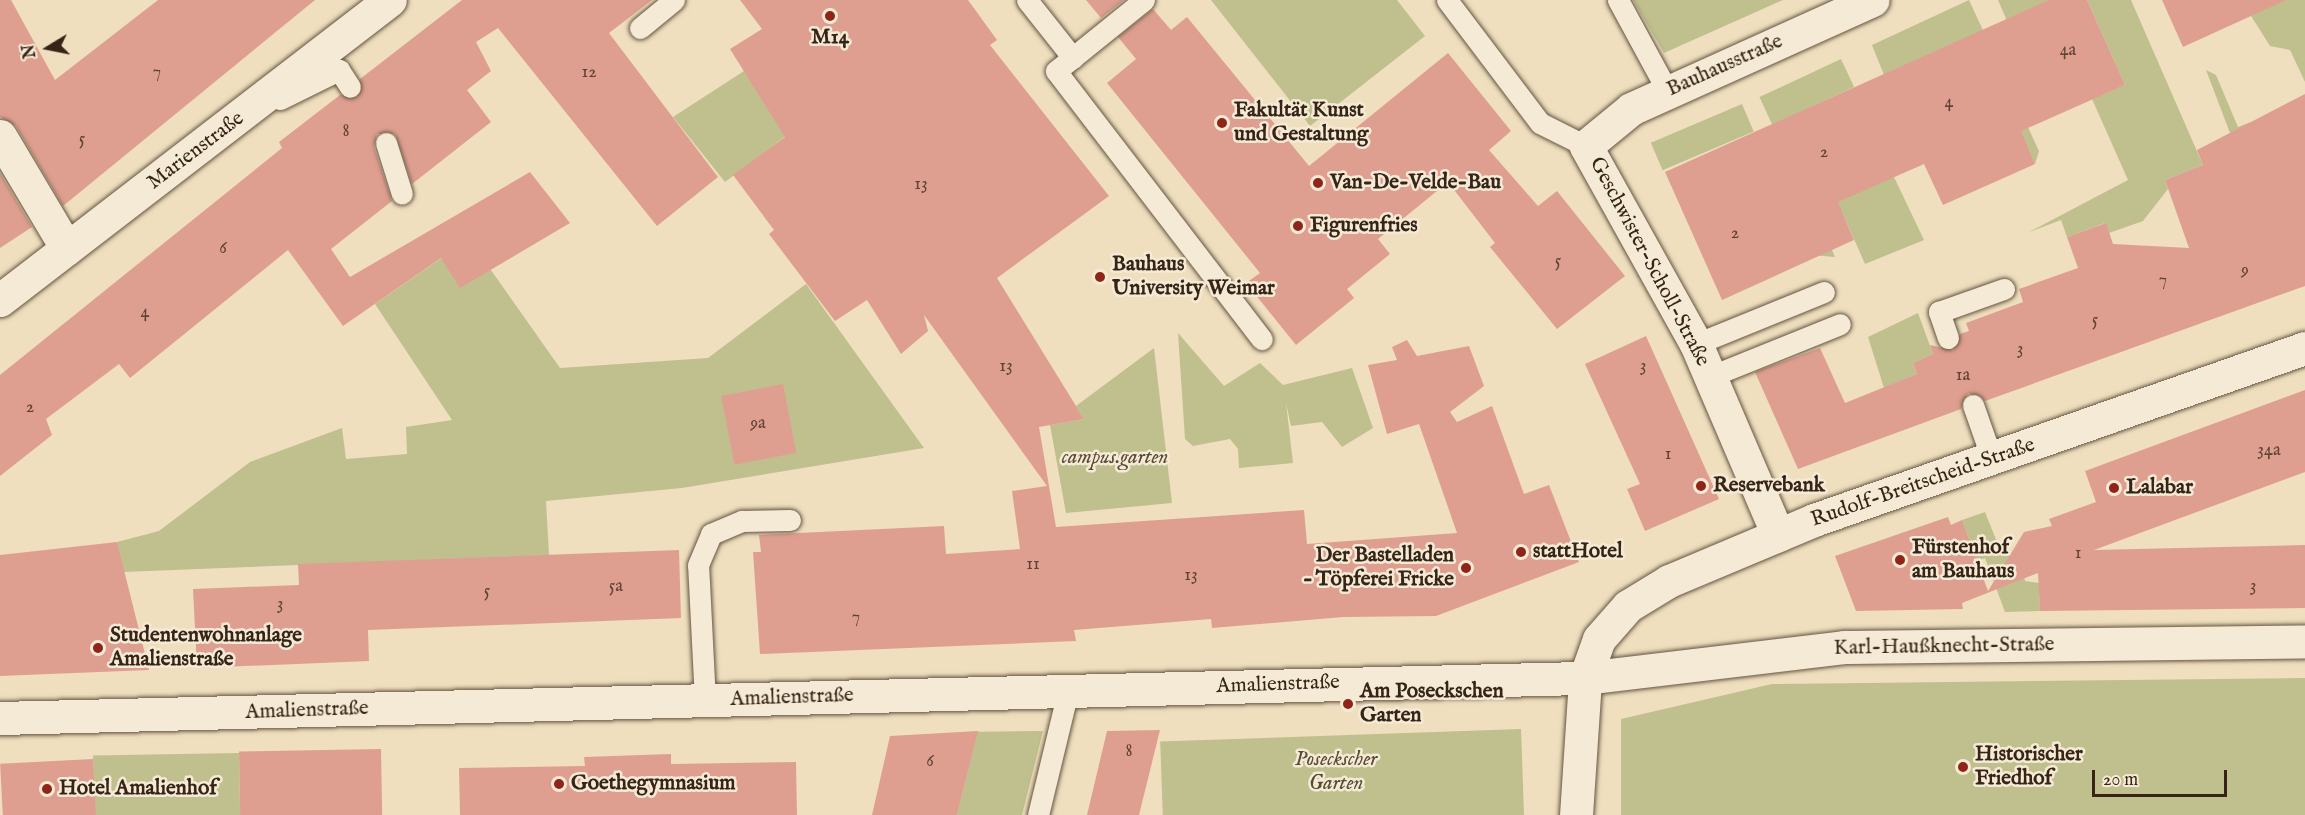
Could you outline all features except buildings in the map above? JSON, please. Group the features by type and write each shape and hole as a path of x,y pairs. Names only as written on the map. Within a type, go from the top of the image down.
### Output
{"street":[{"name":"Marienstraße","path":"0,300 239,119 390,0"},
{"name":"Bauhausstraße","path":"1586,146 1631,109 1872,0"},
{"path":"0,136 67,249"},
{"name":"Geschwister-Scholl-Straße","path":"1586,146 1696,344 1778,534"},
{"name":"Rudolf-Breitscheid-Straße","path":"1585,678 1599,639 1628,606 1669,581 1778,534 2305,348"},
{"name":"Karl-Haußknecht-Straße","path":"1585,678 1844,647 2305,641"},
{"path":"1576,815 1585,678"},
{"name":"Amalienstraße","path":"0,718 1585,678"}],"lane":[{"path":"640,28 674,0"},
{"path":"1027,0 1073,58"},
{"path":"1144,0 1056,71 1262,339"},
{"name":"Geschwister-Scholl-Straße","path":"1447,0 1540,123 1586,146"},
{"path":"1618,0 1668,92"},
{"path":"239,119 339,70 350,87"},
{"path":"386,143 402,194"},
{"path":"1948,338 1939,312 2004,288"},
{"path":"1696,344 1824,292"},
{"path":"1709,377 1840,324"},
{"path":"1973,405 1992,459"},
{"path":"705,701 698,565 711,534 742,521 790,520"},
{"path":"1038,815 1068,691"}],"green space":[{"path":"1211,0 1397,0 1425,36 1310,126"},
{"path":"1633,0 1783,0 1664,53"},
{"path":"1969,0 2039,151 2035,164 2019,128 1884,75 1872,45"},
{"path":"1998,0 2049,0 2043,104"},
{"path":"2087,0 2131,0 2203,165 2165,180 2168,189 2143,221 2109,233 2105,223 2067,237 2061,220 2029,232 2128,180 2092,99 2125,85"},
{"path":"2241,0 2305,0 2305,82 2290,50 2270,46"},
{"path":"1841,59 1854,87 1773,125 1759,97"},
{"path":"2206,70 2216,75 2238,127 2251,122 2268,160 2230,133"},
{"path":"744,71 787,135 725,182 673,117"},
{"path":"1742,104 1754,132 1663,170 1651,143"},
{"path":"1894,177 1924,240 1865,264 1843,214 1831,209 1817,215 1835,257 1812,255 1788,207"},
{"path":"469,239 560,368 708,358 806,284 924,448 682,488 546,501 549,555 123,572 117,542 159,531 250,462 342,428 346,459 407,454 406,427 452,420 375,304"},
{"path":"1918,313 1933,354 1913,363 1917,374 1884,388 1868,337"},
{"path":"1178,333 1224,386 1260,363 1283,385 1352,368 1373,428 1342,447 1322,422 1291,426 1286,403 1293,463 1239,468 1238,449 1230,439 1193,446 1185,439"},
{"name":"campus.garten","path":"1154,348 1172,503 1066,513 1050,425 1084,419 1076,406"},
{"path":"1985,512 2001,552 2020,553 2025,581 2039,583 2040,611 2005,612 1985,558 1977,561 1962,520"},
{"name":"Historischer Friedhof","path":"2305,678 2305,815 1621,815 1621,719 1772,684"},
{"name":"Poseckscher Garten","path":"1521,729 1524,815 1163,815 1160,742"},
{"path":"1043,731 1022,815 957,815 975,742 962,732"},
{"path":"239,753 240,815 94,815 93,756"}],"place":[{"name":"M14","path":"830,16"},
{"name":"Fakultät Kunst und Gestaltung","path":"1222,123"},
{"name":"Van-De-Velde-Bau","path":"1318,183"},
{"name":"Figurenfries","path":"1298,226"},
{"name":"Bauhaus University Weimar","path":"1100,277"},
{"name":"Reservebank","path":"1701,486"},
{"name":"Lalabar","path":"2114,488"},
{"name":"stattHotel","path":"1521,552"},
{"name":"Fürstenhof am Bauhaus","path":"1900,560"},
{"name":"Der Bastelladen – Töpferei Fricke","path":"1466,568"},
{"name":"Studentenwohnanlage Amalienstraße","path":"98,648"},
{"name":"Am Poseckschen Garten","path":"1348,704"},
{"name":"Historischer Friedhof","path":"1963,767"},
{"name":"Goethegymnasium","path":"559,784"},
{"name":"Hotel Amalienhof","path":"47,789"}]}
